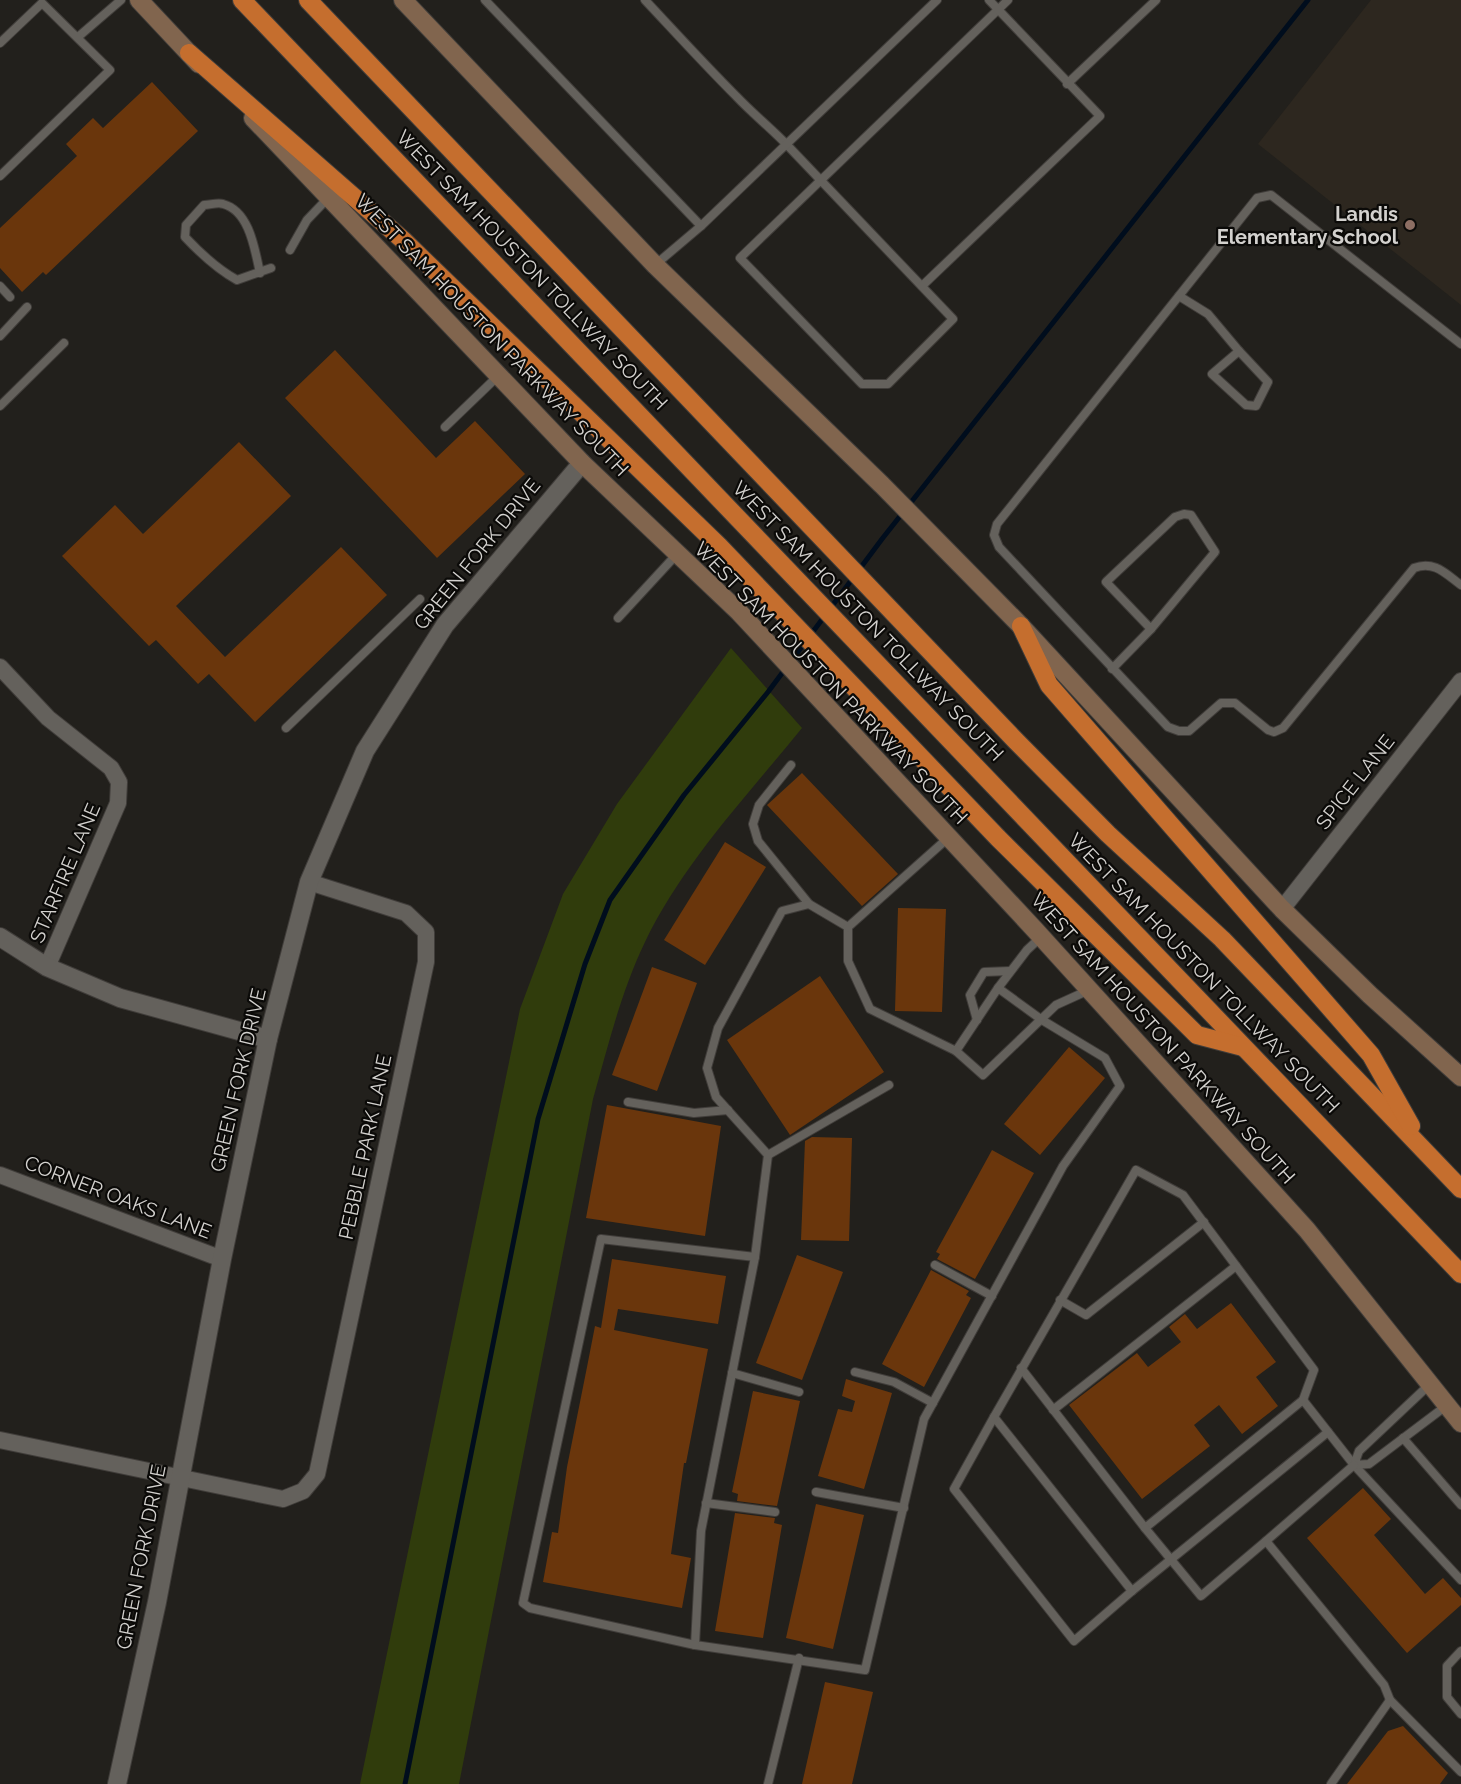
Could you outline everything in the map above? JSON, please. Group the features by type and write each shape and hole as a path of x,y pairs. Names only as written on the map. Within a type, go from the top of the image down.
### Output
{"highway":[{"name":"WEST SAM HOUSTON TOLLWAY SOUTH","path":"242,0 1461,1274"},
{"name":"WEST SAM HOUSTON TOLLWAY SOUTH","path":"308,0 1108,834 1222,939 1461,1189"},
{"path":"189,53 403,240 719,546 998,838 1197,1035 1244,1047"},
{"path":"1021,626 1049,685 1371,1055 1424,1148"}],"main road":[{"name":"WEST SAM HOUSTON PARKWAY SOUTH","path":"140,0 582,463 754,630 1041,937 1307,1230 1461,1423"},
{"path":"403,0 655,265 882,485 1021,626 1282,909 1362,987 1461,1077"}],"street":[{"name":"GREEN FORK DRIVE","path":"117,1784 157,1602 222,1259 268,1039 309,882 365,751 445,625 582,463"},
{"name":"STARFIRE LANE","path":"0,667 48,718 111,768 119,782 118,802 47,967"},
{"name":"SPICE LANE","path":"1282,909 1461,681"},
{"name":"PEBBLE PARK LANE","path":"180,1477 283,1499 303,1491 317,1474 426,962 426,932 406,914 309,882"},
{"path":"0,937 47,967 120,998 268,1039"},
{"name":"CORNER OAKS LANE","path":"0,1175 222,1259"},
{"path":"0,1440 180,1477"}],"lane":[{"path":"78,37 121,0"},
{"path":"485,0 701,226"},
{"path":"645,0 737,98 787,145 822,181 953,319 888,384 862,384 741,258 822,181 1008,0"},
{"path":"655,265 701,226 937,0"},
{"path":"922,286 1100,116 989,0"},
{"path":"1067,84 1155,0"},
{"path":"0,43 42,3 110,70 0,176"},
{"path":"1461,344 1271,195 1257,198 997,524 994,535 999,548 1112,669 1168,727 1179,731 1189,731 1221,703 1228,702 1235,703 1268,730 1274,732 1283,728 1414,568 1424,564 1436,566 1461,585"},
{"path":"290,250 307,220 328,198"},
{"path":"260,273 253,238 237,213 223,204 204,205 186,225 185,237 221,271 237,280 260,273 272,268"},
{"path":"0,286 10,297"},
{"path":"1179,296 1208,314 1268,382 1256,406 1246,405 1212,374 1239,351"},
{"path":"0,336 27,307"},
{"path":"0,406 64,343"},
{"path":"445,427 498,375"},
{"path":"1112,669 1151,629 1215,552 1191,515 1184,514 1175,517 1106,582 1151,629"},
{"path":"618,618 678,554"},
{"path":"286,729 420,599"},
{"path":"791,765 759,805 753,824 758,841 809,904 848,927"},
{"path":"948,838 848,927 848,961 870,1009 956,1051 983,1075 1056,1005 1089,990"},
{"path":"695,1645 701,1531 755,1257 768,1155 716,1097 706,1068 718,1028 782,911 809,904"},
{"path":"956,1051 1010,971 1041,937"},
{"path":"977,1020 970,995 984,972 1010,971"},
{"path":"755,1257 602,1239 523,1603 530,1608 695,1645 799,1658 866,1670 924,1419 1063,1166 1120,1086 1105,1058 1042,1020 998,988"},
{"path":"768,1155 889,1085"},
{"path":"628,1102 694,1113 728,1110"},
{"path":"1145,1528 1303,1400 1314,1370 1183,1195 1136,1170 954,1489 1074,1641 1328,1432"},
{"path":"1060,1300 1086,1315 1204,1222"},
{"path":"935,1265 992,1296"},
{"path":"1053,1410 1236,1266"},
{"path":"1021,1368 1145,1528 1202,1596 1354,1465 1359,1451 1429,1385"},
{"path":"855,1372 894,1382 933,1403"},
{"path":"732,1373 799,1392"},
{"path":"1303,1400 1354,1465 1461,1580"},
{"path":"1354,1465 1369,1464 1446,1406"},
{"path":"994,1417 1132,1591"},
{"path":"1403,1438 1461,1505"},
{"path":"816,1492 904,1508"},
{"path":"706,1503 775,1512"},
{"path":"1266,1541 1384,1685 1390,1700 1461,1772"},
{"path":"1461,1651 1447,1666 1446,1697 1461,1714"},
{"path":"768,1784 799,1658"},
{"path":"1330,1784 1390,1700"}],"shaded area":[{"name":"Landis Elementary School","path":"1371,0 1461,0 1461,305 1258,144"}],"green space":[{"path":"731,648 802,728 717,831 678,885 645,942 622,1000 593,1099 459,1784 360,1784 520,1009 563,894 617,804"}],"building":[{"path":"152,82 198,131 46,275 43,272 22,292 0,268 0,228 77,156 66,144 93,118 103,128"},
{"path":"335,350 436,458 475,421 525,474 437,558 285,398"},
{"path":"239,442 291,496 176,606 225,657 341,547 387,595 255,722 209,674 198,684 156,640 149,646 62,556 115,505 143,534"},
{"path":"802,773 898,874 862,906 767,805"},
{"path":"725,842 766,867 705,965 664,940"},
{"path":"898,908 946,909 942,1012 895,1011"},
{"path":"652,967 697,983 657,1091 612,1075"},
{"path":"820,976 884,1072 790,1135 727,1040"},
{"path":"1069,1047 1105,1078 1040,1155 1004,1124"},
{"path":"607,1105 721,1126 705,1236 586,1218"},
{"path":"812,1137 852,1138 849,1241 801,1240 805,1141"},
{"path":"992,1150 1034,1173 975,1279 937,1259 940,1254 936,1252"},
{"path":"797,1255 843,1272 802,1380 756,1363"},
{"path":"612,1259 726,1276 718,1324 618,1309 614,1330 708,1349 686,1463 684,1463 671,1554 691,1558 682,1608 543,1582 552,1532 558,1533 567,1467 595,1326 601,1328"},
{"path":"931,1270 969,1291 966,1295 971,1298 924,1387 882,1364"},
{"path":"1231,1303 1276,1362 1256,1377 1278,1406 1242,1434 1219,1405 1194,1425 1210,1446 1142,1499 1069,1405 1137,1353 1148,1367 1181,1342 1169,1327 1185,1314 1197,1329"},
{"path":"846,1379 892,1393 864,1489 818,1476 838,1409 852,1412 855,1401 842,1396"},
{"path":"753,1391 800,1401 777,1506 737,1501 738,1494 732,1492"},
{"path":"1363,1488 1391,1519 1374,1535 1425,1594 1443,1578 1461,1598 1461,1605 1407,1653 1307,1538"},
{"path":"816,1504 864,1515 833,1649 786,1638"},
{"path":"735,1513 775,1518 774,1523 782,1525 763,1638 715,1631"},
{"path":"825,1682 873,1692 852,1784 802,1784"},
{"path":"1403,1726 1448,1773 1440,1784 1347,1784 1388,1731"}],"waterway":[{"path":"405,1784 538,1119 585,964 610,900 684,795 768,692 882,539 1308,0"}],"place":[{"name":"Landis Elementary School","path":"1410,225"}]}
